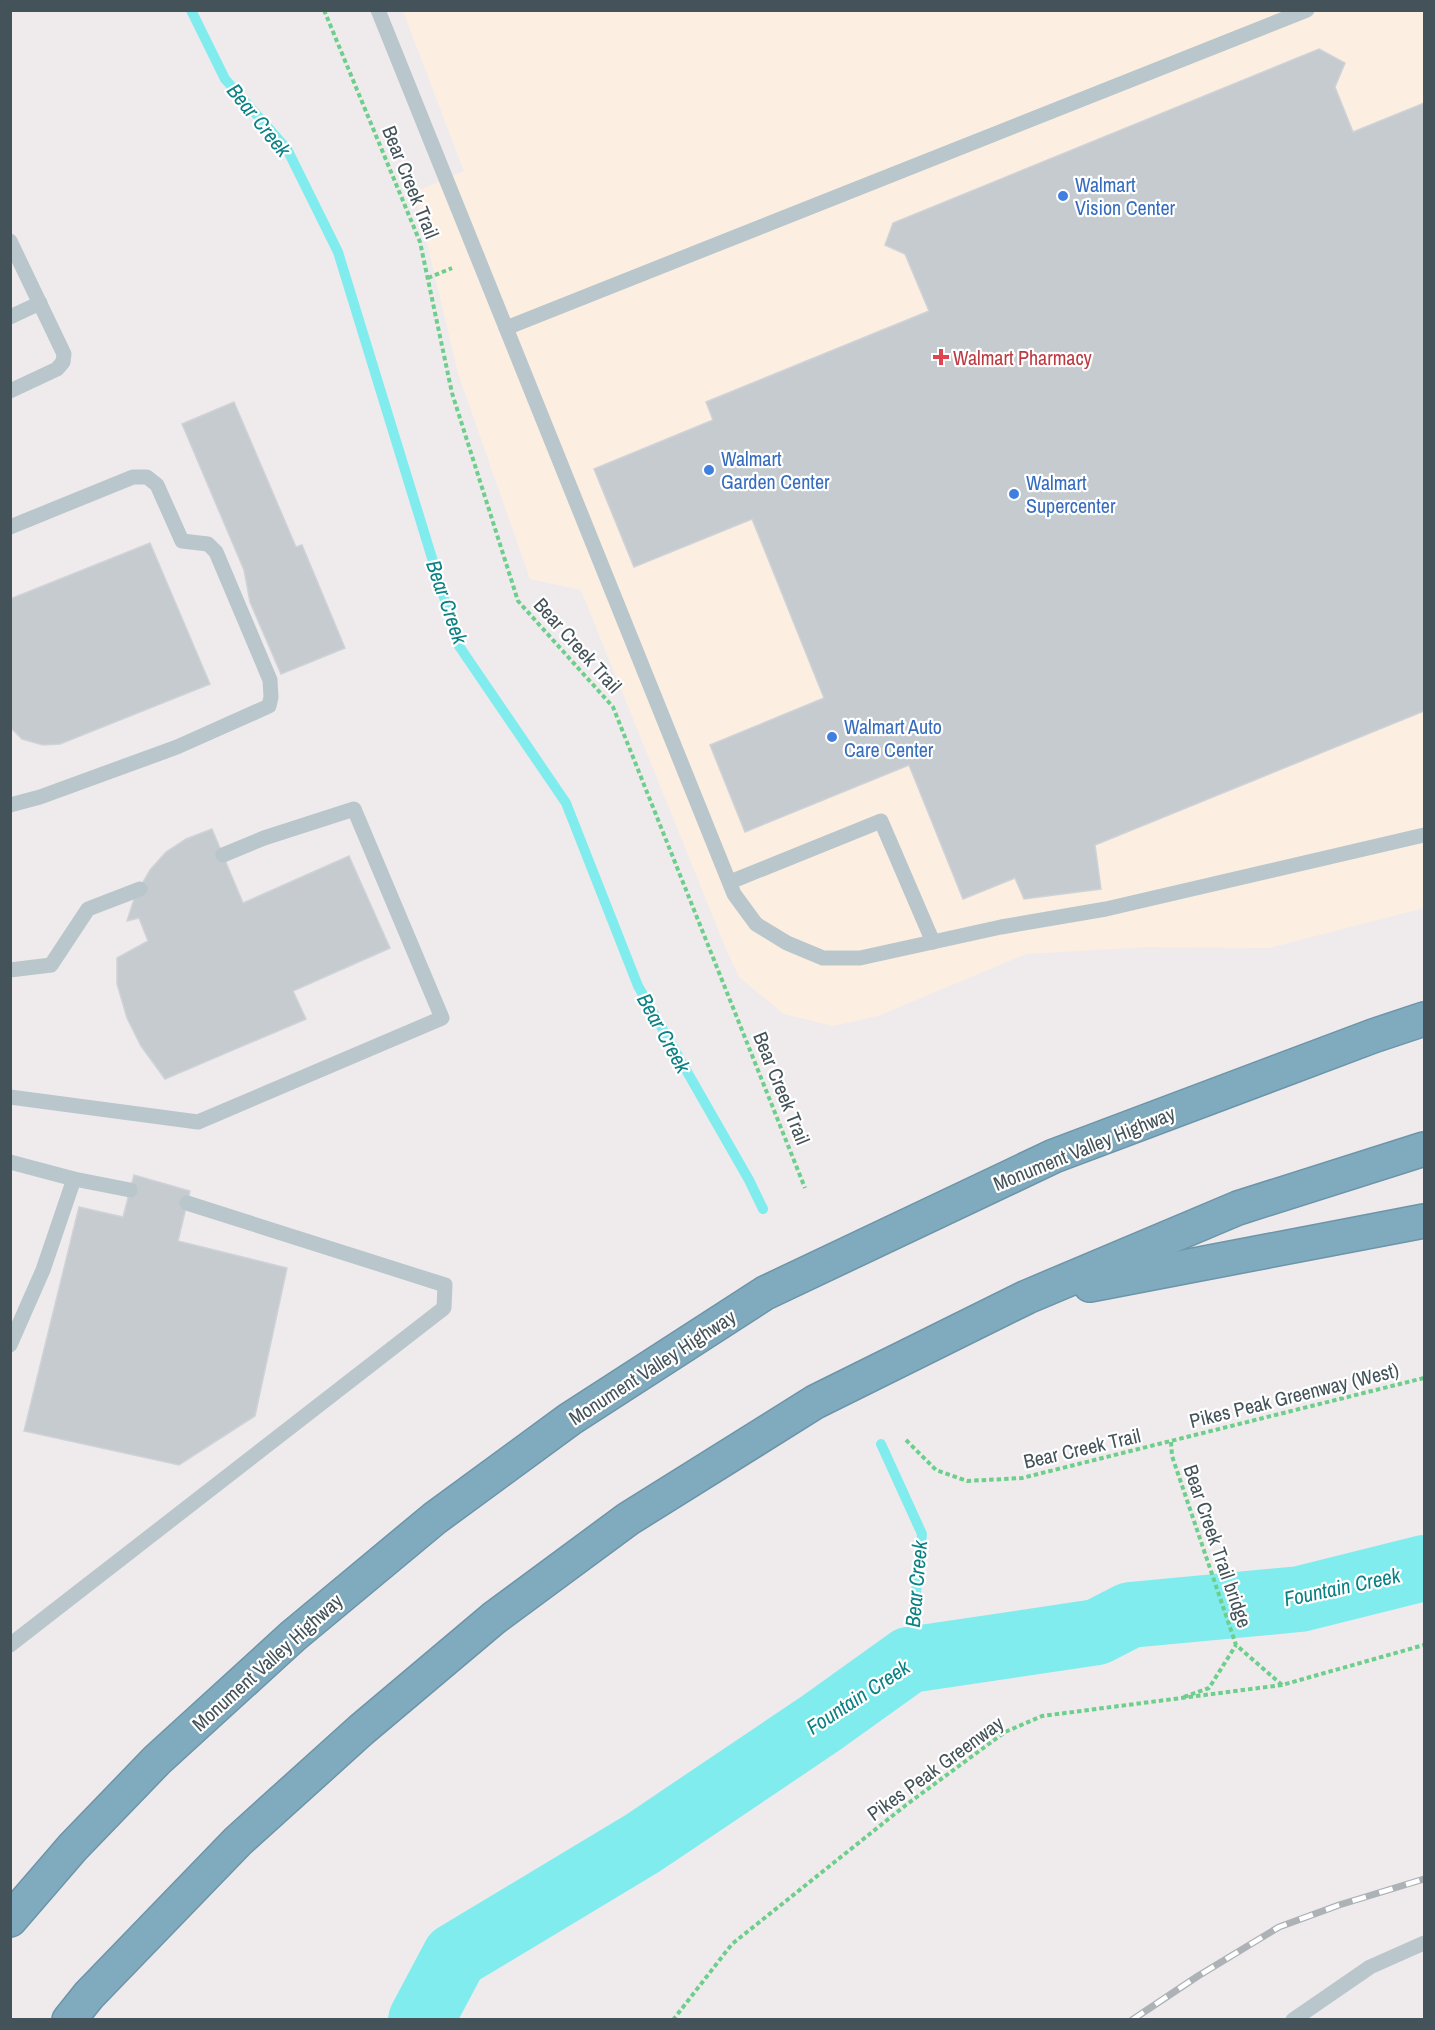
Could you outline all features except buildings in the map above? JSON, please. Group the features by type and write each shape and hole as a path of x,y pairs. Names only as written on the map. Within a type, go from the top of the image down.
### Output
{"highway":[{"name":"Monument Valley Highway","path":"10,1920 73,1846 157,1760 294,1636 435,1518 570,1419 765,1293 1054,1156 1373,1036 1425,1019"},
{"path":"69,2019 89,1995 238,1841 361,1730 494,1618 628,1519 815,1401 1027,1297 1238,1208 1425,1149"},
{"path":"1027,1297 1425,1221"}],"lane":[{"path":"378,10 730,882 735,894 756,924 787,943 823,958 860,958 1001,927 1106,909 1425,835"},
{"path":"506,328 1307,10"},
{"path":"10,241 64,354 63,362 57,369 10,391"},
{"path":"10,317 40,303"},
{"path":"10,527 133,477 147,477 157,485 182,542 208,544 216,552 270,680 269,706 177,747 40,797 10,805"},
{"path":"10,1097 198,1122 442,1018 354,809 264,838 223,855"},
{"path":"730,882 881,821 933,942"},
{"path":"10,970 51,964 88,909 140,889"},
{"path":"10,1162 74,1179 130,1190"},
{"path":"10,1345 43,1270 74,1179"},
{"path":"10,1645 444,1308 445,1285 187,1203"},
{"path":"1293,2019 1370,1967 1425,1943"}],"path":[{"name":"Bear Creek Trail","path":"324,10 420,242 452,393 518,601 613,707 805,1188"},
{"name":"Pikes Peak Greenway (West)","path":"1171,1442 1425,1378"},
{"name":"Bear Creek Trail","path":"906,1440 936,1470 967,1481 1022,1478 1171,1442"},
{"name":"Bear Creek Trail bridge","path":"1171,1442 1172,1456 1236,1645 1282,1685"},
{"name":"Bear Creek Trail bridge","path":"1175,1700 1209,1688 1236,1645"},
{"name":"Pikes Peak Greenway","path":"673,2019 732,1944 906,1805 1005,1732 1042,1716 1282,1685 1425,1645"}],"shaded area":[{"path":"403,11 1424,11 1424,908 1269,948 1145,947 1026,954 878,1016 833,1026 784,1014 739,977 581,590 530,579 458,373 415,192 464,171"}],"waterway":[{"name":"Bear Creek","path":"191,10 225,79 287,149 338,252 459,646 566,803 638,986 749,1180 763,1209"},
{"name":"Bear Creek","path":"881,1444 922,1534 909,1660"},
{"name":"Fountain Creek","path":"421,2020 455,1956 643,1843 821,1723 909,1660 1097,1632 1130,1615 1300,1599 1424,1568"}],"railway":[{"path":"1132,2020 1198,1976 1279,1927 1339,1905 1424,1879"}],"place":[{"name":"Walmart Vision Center","path":"1063,196"},
{"name":"Walmart Pharmacy","path":"941,357"},
{"name":"Walmart Garden Center","path":"709,470"},
{"name":"Walmart Supercenter","path":"1014,494"},
{"name":"Walmart Auto Care Center","path":"832,737"}]}
